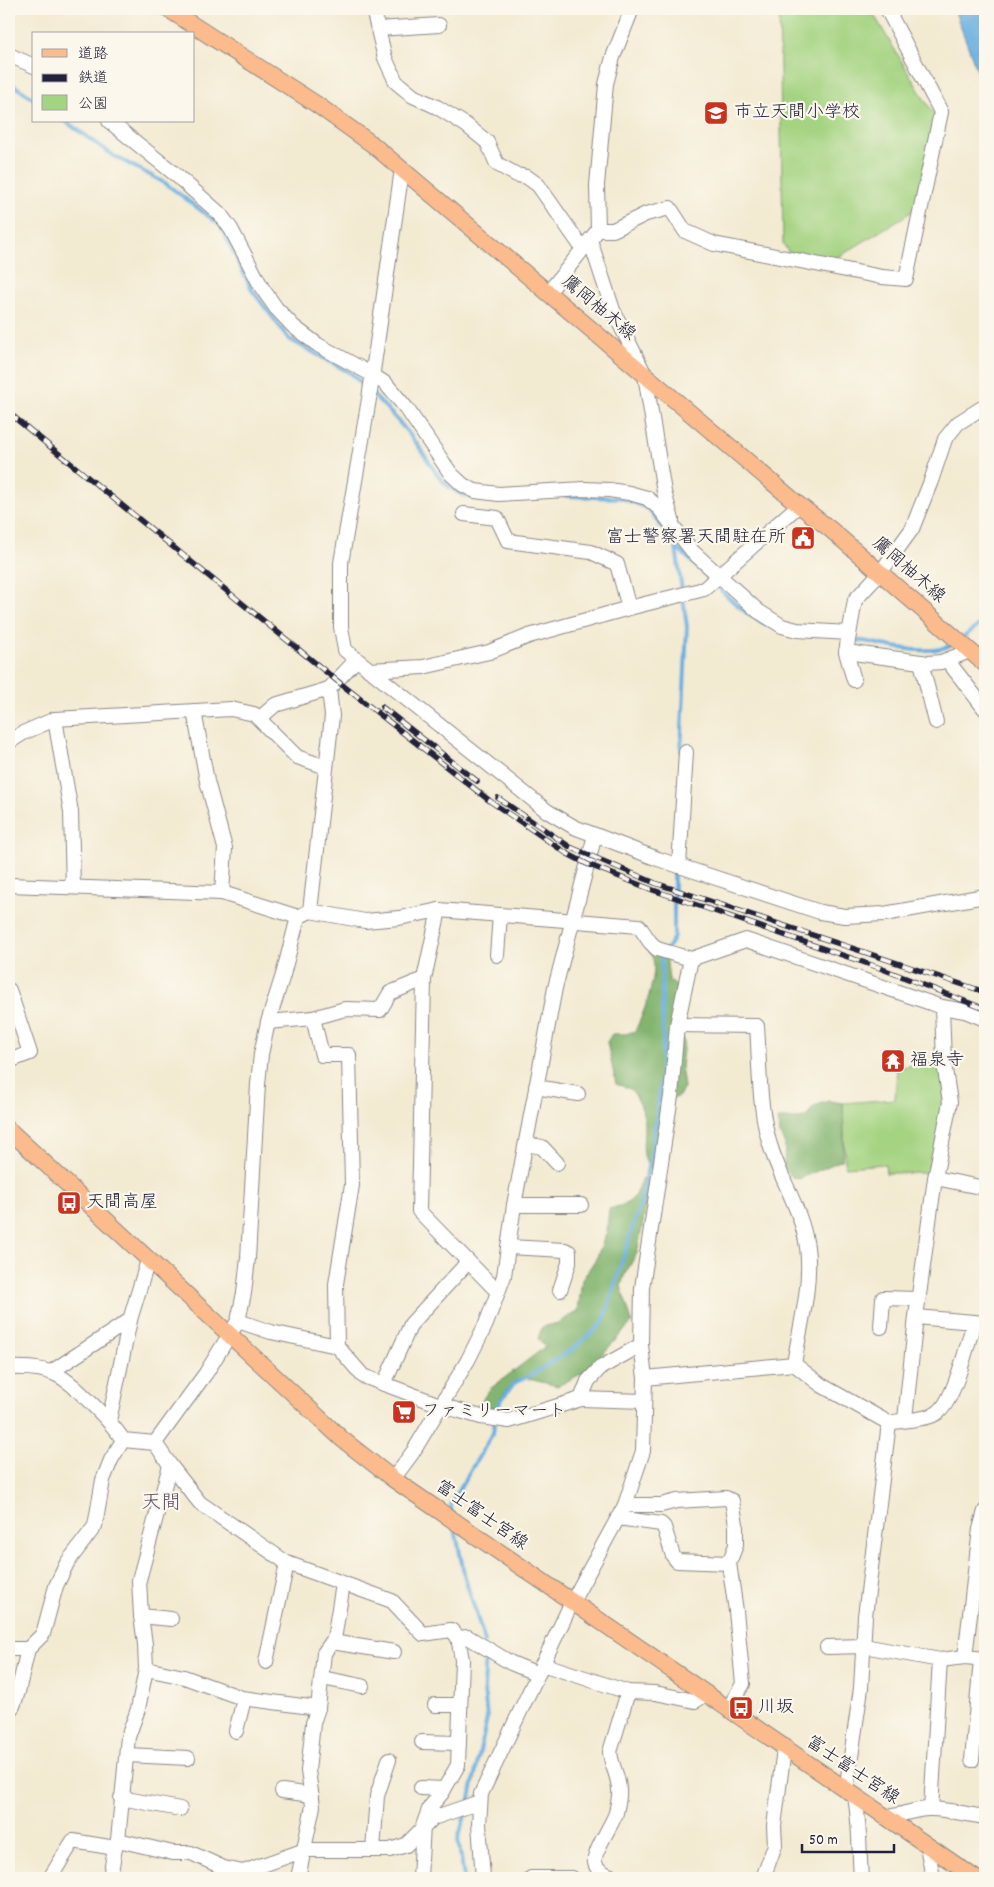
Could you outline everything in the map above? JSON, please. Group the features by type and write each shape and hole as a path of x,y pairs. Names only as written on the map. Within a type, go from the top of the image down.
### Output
{"main road":[{"name":"鷹岡柚木線","path":"168,9 342,121 402,169 799,505 830,529 985,664"},
{"name":"富士富士宮線","path":"9,1130 148,1260 234,1327 342,1439 393,1479 784,1749 975,1878"}],"street":[{"path":"373,9 385,58 396,82 413,96 452,116 487,142 498,164 527,177 538,185 590,240 613,310 646,375 664,492 674,528"},
{"path":"590,240 606,84 613,57 632,9"},
{"path":"548,293 590,240 646,214 670,208 685,231 714,244 882,277 906,279 941,112 887,9"},
{"path":"378,29 439,25"},
{"path":"9,55 32,65"},
{"path":"110,122 175,174 220,214 262,288 276,308 294,327 325,349 386,384 407,409 451,474 469,488 475,491 499,494 584,489 609,490 647,498 659,508 692,552 758,611 782,626 812,632 849,633"},
{"path":"402,169 368,399 341,562 341,627 346,650 356,660 547,811 574,827 658,859 820,912 846,916 884,914 985,896"},
{"path":"854,680 846,652 855,600 880,573 912,529 945,438 958,423 985,406"},
{"path":"369,670 423,667 489,652 529,636 704,589 799,505"},
{"path":"464,514 497,518 508,541 591,552 618,564 629,608"},
{"path":"846,652 928,663 947,660 965,646"},
{"path":"260,718 276,705 329,689 356,660"},
{"path":"947,660 985,709"},
{"path":"921,662 936,722"},
{"path":"155,1443 206,1373 234,1327 244,1293 248,1258 258,1084 268,1022 304,914 332,716 329,689"},
{"path":"9,742 23,733 55,719 231,709 254,714 297,757 326,767"},
{"path":"194,711 207,780 225,848 222,892"},
{"path":"55,719 71,812 73,887"},
{"path":"679,866 686,752"},
{"path":"393,1479 413,1452 468,1360 486,1324 504,1276 514,1205 555,988 595,835"},
{"path":"9,885 222,892 304,914 365,921 400,918 439,910 639,926 657,949 691,959 746,940 942,1007 965,1011 985,1019"},
{"path":"439,910 424,979 419,1210 498,1292"},
{"path":"497,955 500,915"},
{"path":"50,1878 73,1841 116,1844 173,1853 191,1853 224,1868 242,1872 305,1850 390,1850 406,1845 433,1818 476,1803 482,1794 572,1602 625,1505 643,1451 645,1378 641,1345 642,1288 671,1096 677,1025 691,959"},
{"path":"268,1022 313,1018 345,1009 380,1010 390,993 424,979"},
{"path":"9,990 30,1053 9,1061"},
{"path":"905,1419 934,1178 950,1102 944,1063 942,1007"},
{"path":"313,1018 322,1055 349,1055 352,1185 336,1284 337,1346"},
{"path":"677,1025 757,1026 765,1127 772,1150 802,1222 807,1247 808,1272 794,1364"},
{"path":"536,1087 578,1094"},
{"path":"526,1144 542,1148 557,1163"},
{"path":"934,1178 985,1188"},
{"path":"514,1205 581,1205"},
{"path":"508,1247 565,1250 569,1252 569,1263 560,1290"},
{"path":"109,1421 130,1320 148,1260"},
{"path":"384,1384 411,1324 468,1262"},
{"path":"881,1327 884,1298 918,1299"},
{"path":"645,1378 794,1364 821,1385 889,1423 905,1419 925,1418 938,1413 954,1390 980,1322 916,1317"},
{"path":"51,1372 130,1320"},
{"path":"234,1327 271,1332 337,1346 363,1376 440,1405 481,1417 509,1421 582,1399 643,1401"},
{"path":"582,1399 588,1381 600,1368 641,1345"},
{"path":"9,1368 32,1367 51,1372 68,1380 109,1421 123,1440 155,1443"},
{"path":"862,1878 858,1844 859,1816 851,1794 861,1688 865,1616 889,1423"},
{"path":"9,1711 18,1692 28,1649 43,1634 56,1586 67,1563 95,1526 103,1480 111,1460 123,1440"},
{"path":"155,1443 200,1503 287,1563 392,1602 423,1634 452,1630 458,1638 462,1660 458,1765 444,1789 430,1807 423,1826 420,1878"},
{"path":"110,1878 116,1844 128,1737 138,1709 146,1669 146,1644 141,1616 139,1580 170,1465"},
{"path":"625,1505 661,1505 677,1501 726,1498 732,1502 736,1524 736,1545 730,1563 743,1684 728,1709"},
{"path":"965,1658 980,1529 985,1511"},
{"path":"618,1518 661,1524 664,1527 673,1556 677,1561 730,1563"},
{"path":"266,1662 287,1563"},
{"path":"298,1878 313,1806 308,1772 313,1723 318,1708 324,1653 334,1639 343,1584"},
{"path":"141,1616 171,1619"},
{"path":"458,1638 468,1637 512,1663 628,1692 655,1693 695,1701 706,1694"},
{"path":"332,1642 394,1652"},
{"path":"826,1647 864,1646 940,1660 983,1659 972,1760"},
{"path":"9,1649 28,1649"},
{"path":"931,1809 940,1660"},
{"path":"146,1669 184,1677 244,1699 318,1708"},
{"path":"322,1678 362,1686"},
{"path":"616,1878 602,1873 595,1866 594,1858 616,1814 620,1789 610,1759 610,1752 628,1692"},
{"path":"236,1732 244,1699"},
{"path":"435,1705 460,1704"},
{"path":"422,1742 459,1743"},
{"path":"763,1878 775,1845 774,1826 784,1749"},
{"path":"127,1755 188,1758"},
{"path":"373,1850 376,1796 389,1760"},
{"path":"421,1788 444,1789"},
{"path":"282,1791 312,1795"},
{"path":"121,1798 180,1809"},
{"path":"476,1803 483,1878"},
{"path":"884,1817 897,1817 912,1811 931,1809 985,1817"},
{"path":"927,1846 933,1878"},
{"path":"531,1878 572,1878"}],"green space":[{"path":"779,9 871,10 935,117 916,209 832,261 788,252 783,243"},
{"path":"646,945 666,954 669,980 676,986 677,1025 684,1042 681,1066 684,1087 679,1096 666,1102 660,1110 661,1137 669,1158 667,1166 660,1162 650,1169 644,1153 644,1118 642,1109 632,1091 616,1084 607,1042 612,1034 626,1034 635,1031 642,1016 652,985 654,966 653,959"},
{"path":"925,1063 943,1064 945,1101 932,1173 886,1173 885,1164 845,1167 843,1103 895,1099 897,1068"},
{"path":"829,1101 843,1103 844,1142 842,1160 799,1179 792,1177 784,1167 785,1145 780,1134 778,1119 800,1119 808,1116 816,1106"},
{"path":"642,1178 651,1181 637,1253 625,1274 621,1286 632,1322 588,1370 558,1386 525,1378 507,1389 490,1414 476,1408 490,1389 545,1347 538,1339 542,1327 558,1323 578,1311 582,1280 597,1257 607,1231 609,1209 623,1205 631,1200"}],"water":[{"path":"954,9 985,9 985,92"}],"waterway":[{"path":"9,82 32,98"},
{"path":"66,122 114,156 165,183 220,225 252,290 289,339 352,374 366,388"},
{"path":"373,395 407,431 434,470 448,486 465,496 477,498"},
{"path":"566,496 621,498 648,508 676,547 710,579"},
{"path":"676,547 687,627 681,752"},
{"path":"715,584 733,602 768,625"},
{"path":"962,638 985,619"},
{"path":"858,640 921,650 945,648 954,643"},
{"path":"667,949 674,937 674,868"},
{"path":"452,1514 451,1503 493,1433 497,1406 514,1383 533,1374 573,1349 603,1323 640,1205 652,1148 660,1089 663,1039 661,959 663,955"},
{"path":"455,1529 465,1578 485,1642"},
{"path":"469,1803 487,1718 484,1689 486,1652"},
{"path":"464,1878 458,1839 467,1809"}],"railway":[{"path":"9,413 336,680 490,801 566,853 587,864 653,890 880,968 985,1009"},
{"path":"382,707 477,781"},
{"path":"498,798 570,847 655,883 985,992"}],"place":[{"name":"市立天間小学校","path":"716,113"},
{"name":"富士警察署天間駐在所","path":"803,538"},
{"name":"福泉寺","path":"893,1061"},
{"name":"天間高屋","path":"69,1203"},
{"name":"ファミリーマート","path":"404,1412"},
{"name":"川坂","path":"741,1708"}],"district":[{"name":"天間","path":"161,1504"}]}
